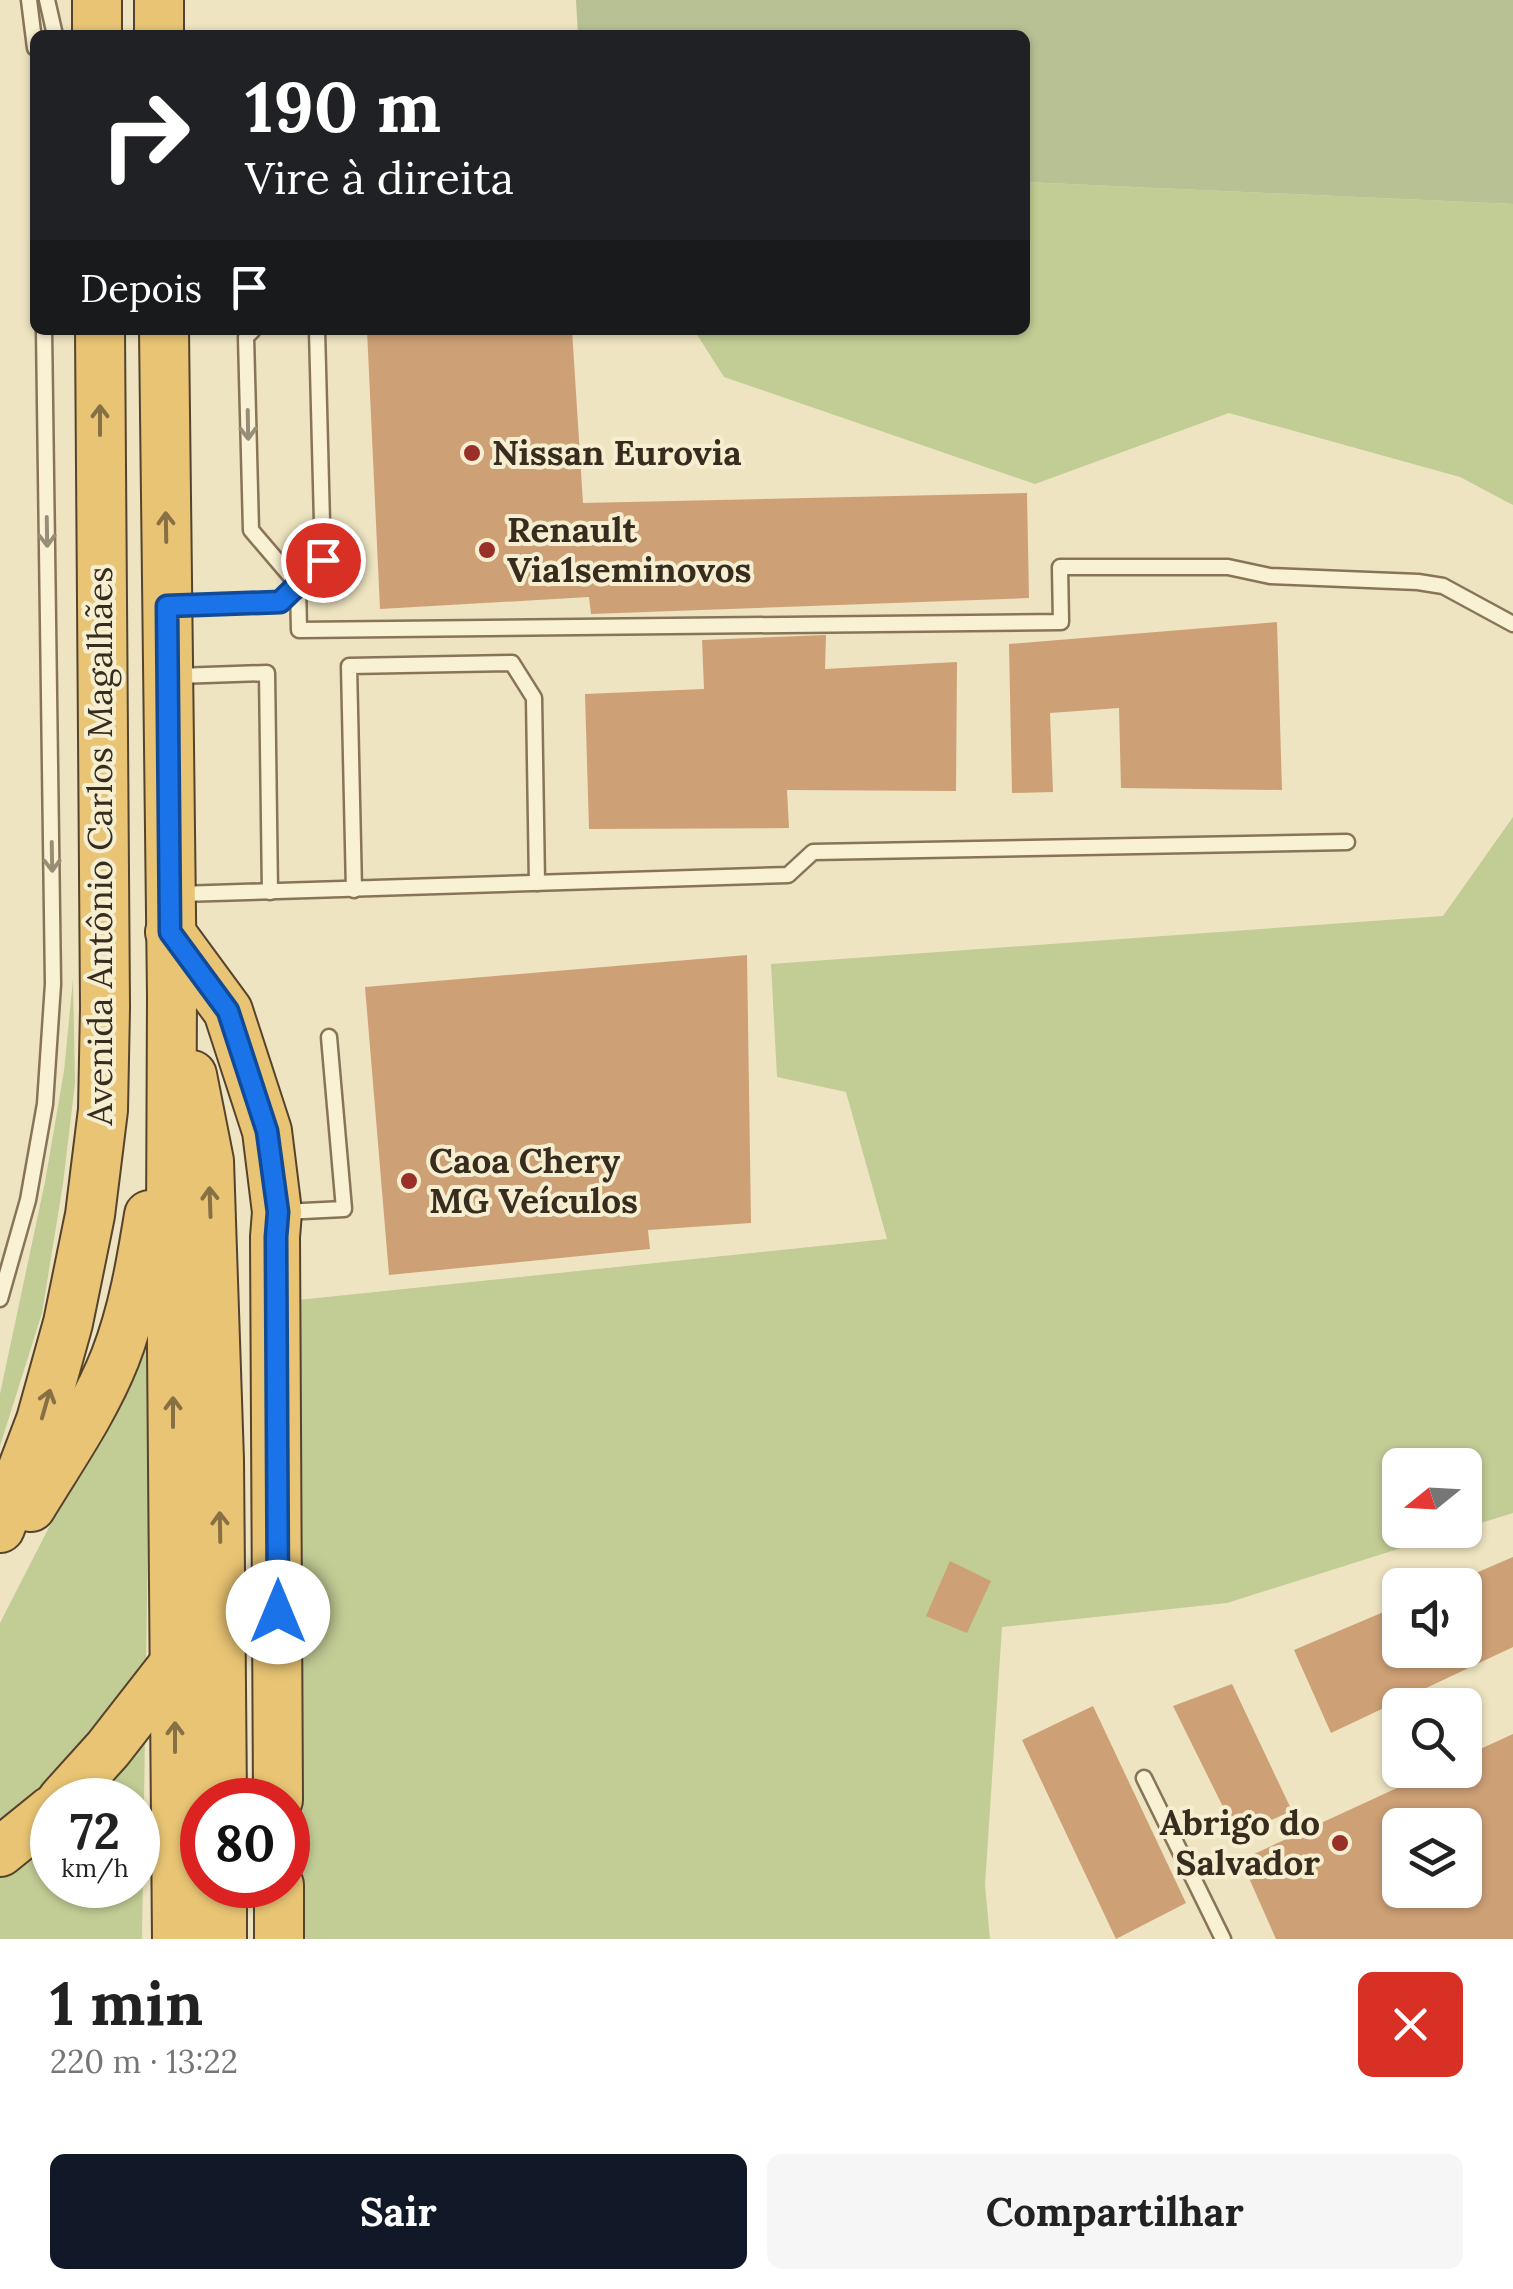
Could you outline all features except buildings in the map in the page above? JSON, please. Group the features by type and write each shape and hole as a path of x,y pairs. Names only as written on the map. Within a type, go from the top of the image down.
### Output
{"highway":[{"path":"97,0 97,30"},
{"path":"158,0 159,30"},
{"name":"Avenida Antônio Carlos Magalhães","path":"0,1528 41,1420 68,1323 90,1215 103,1110 100,335"},
{"path":"164,335 171,1228 198,1661 218,1778"},
{"path":"171,947 228,1011 267,1131 278,1212 278,1778"},
{"path":"0,1556 88,1412 114,1360 137,1288 154,1189 171,947"},
{"path":"82,1778 198,1661"},
{"path":"177,1939 198,1661"},
{"path":"0,1852 30,1828"},
{"path":"222,1908 222,1939"},
{"path":"279,1908 279,1939"}],"lane":[{"path":"29,0 33,30"},
{"path":"48,0 54,30"},
{"path":"0,1299 28,1200 45,1104 53,984 44,335"},
{"path":"249,335 251,530 298,585 299,630 1061,622 1060,568 1228,567 1270,576 1443,586 1513,624"},
{"path":"167,606 280,602 323,560 317,335"},
{"path":"354,890 349,666 512,663 534,698 536,882"},
{"path":"168,676 267,673 270,892"},
{"path":"171,947 270,892 788,875 812,852 1347,842"},
{"path":"278,1212 344,1209 329,1037"},
{"path":"1144,1778 1223,1939"}],"green space":[{"path":"576,0 1513,0 1513,204 1030,182 1030,30 578,30"},
{"path":"1030,182 1513,204 1513,505 1460,477 1229,413 1035,484 724,377 697,335 1030,335"},
{"path":"1513,817 1513,1513 1482,1523 1482,1448 1382,1448 1382,1548 1401,1548 1227,1603 1002,1627 985,1885 990,1939 303,1939 303,1908 310,1908 310,1778 302,1778 298,1300 887,1239 846,1092 777,1077 771,964 1443,916"},
{"path":"73,979 75,1083 63,1184 42,1313 0,1446 0,1394 45,1182 64,1071"},
{"path":"151,1328 144,1778 30,1778 30,1908 142,1908 142,1939 0,1939 0,1623"}],"place":[{"name":"Nissan Eurovia","path":"472,453"},
{"name":"Renault Via1seminovos","path":"487,550"},
{"name":"Caoa Chery MG Veículos","path":"409,1181"},
{"name":"Abrigo do Salvador","path":"1340,1843"}],"route":[{"path":"278,1612 278,1212 267,1131 228,1011 170,932 167,606 280,602 323,560"}]}
